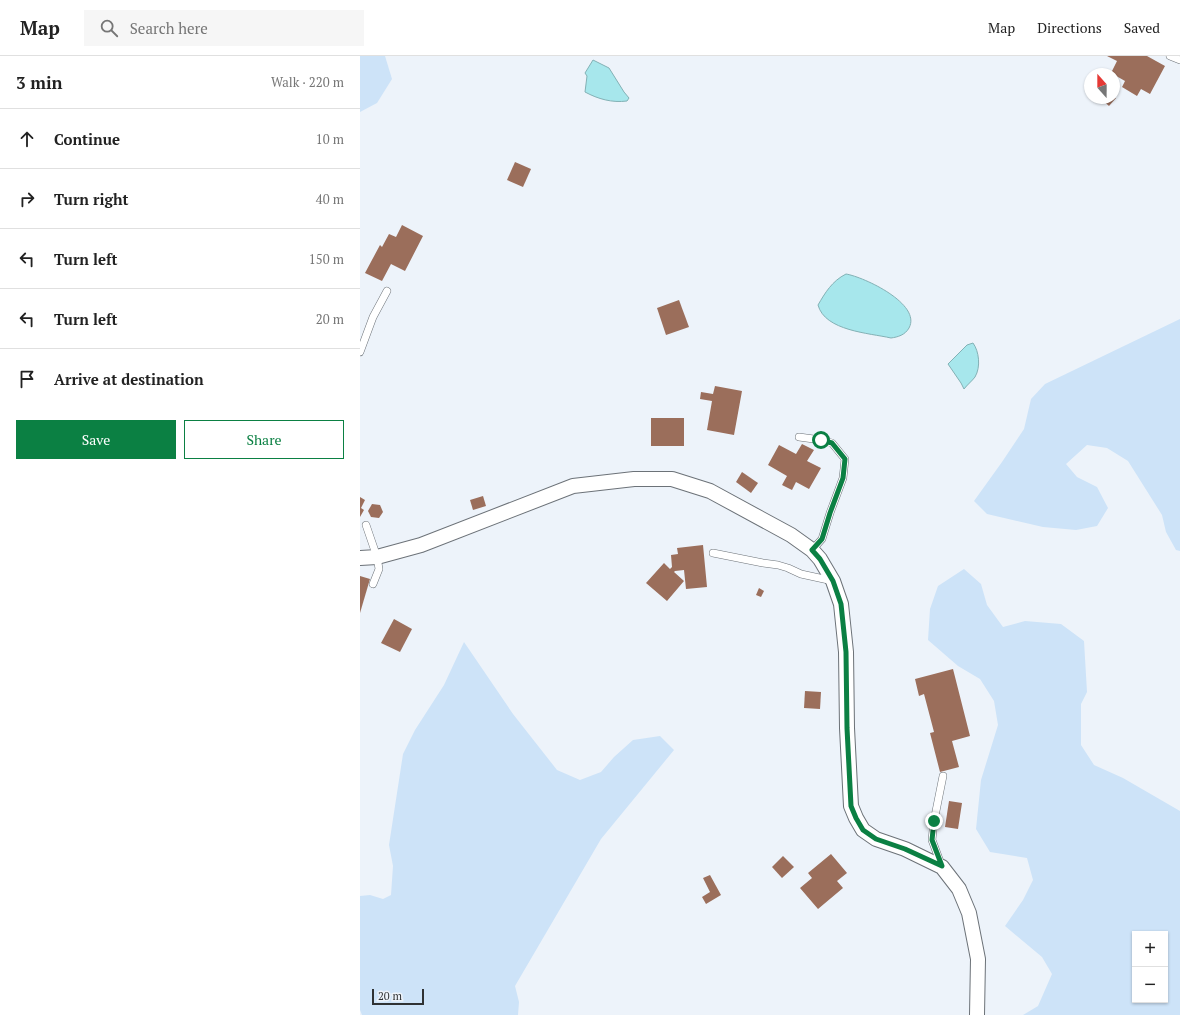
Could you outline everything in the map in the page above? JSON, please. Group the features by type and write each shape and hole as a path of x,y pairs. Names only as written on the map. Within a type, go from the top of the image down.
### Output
{"street":[{"path":"360,558 377,557 421,545 573,486 634,478 672,479 710,491 791,535 812,550 820,559 833,581 841,604 846,652 847,728 851,806 863,830 876,839 905,849 942,866 959,889 969,913 978,959 977,1015"}],"lane":[{"path":"1170,56 1180,60"},
{"path":"360,352 373,317 386,291"},
{"path":"798,437 832,443 845,459 843,478 822,539 812,550"},
{"path":"366,525 377,557 378,570 373,584"},
{"path":"713,553 778,565 801,574 833,581"},
{"path":"942,866 932,840 934,821 943,776"}],"shaded area":[{"path":"360,56 385,56 392,79 377,103 360,112"},
{"path":"593,60 609,68 629,98 627,101 605,100 585,92 587,76 585,73"},
{"path":"846,274 865,280 877,286 900,301 907,310 911,319 909,328 901,335 891,338 838,326 822,314 818,305 833,284"},
{"path":"1180,319 1180,551 1176,550 1166,532 1162,515 1128,461 1107,448 1087,445 1066,464 1077,477 1097,487 1108,508 1097,526 1076,530 1043,527 987,514 974,501 1024,429 1031,399 1045,384"},
{"path":"973,343 978,355 979,364 975,377 964,389 948,364 967,345"},
{"path":"964,569 981,584 987,605 1003,627 1025,621 1061,624 1084,641 1087,692 1081,704 1081,745 1094,765 1123,778 1180,811 1180,1015 1023,1015 1038,1006 1052,974 1042,957 1005,926 1023,900 1033,880 1027,858 990,852 976,829 981,780 998,725 994,701 980,679 958,666 928,640 930,609 938,586"},
{"path":"464,642 513,714 557,770 580,780 601,772 614,757 633,740 660,736 674,750 601,839 515,986 519,1002 518,1015 362,1015 360,1010 360,896 370,895 383,899 391,895 393,866 389,845 403,754 415,730 444,685"}],"building":[{"path":"1107,56 1147,56 1165,66 1150,94 1141,89 1137,96 1122,87 1125,81 1120,78 1120,68 1114,68 1117,61"},
{"path":"515,162 531,169 523,187 507,180"},
{"path":"402,225 423,236 405,271 391,264 382,281 365,273 380,245 382,247 389,234 396,237"},
{"path":"679,300 689,327 666,335 657,308"},
{"path":"715,386 742,391 734,435 707,430 712,401 700,399 701,392 713,394"},
{"path":"651,418 684,418 684,446 651,446"},
{"path":"802,444 814,450 807,461 821,468 809,489 796,482 792,490 782,485 787,476 768,465 779,445 796,454"},
{"path":"742,472 758,483 751,493 736,482"},
{"path":"483,496 486,506 473,510 470,500"},
{"path":"360,497 365,500 361,508 364,510 360,517"},
{"path":"372,504 380,505 383,512 379,518 371,517 368,511"},
{"path":"703,545 707,587 686,589 684,570 675,571 674,572 684,581 667,601 646,583 664,563 670,569 672,567 671,555 678,554 677,548"},
{"path":"360,576 370,579 360,613"},
{"path":"759,588 764,591 761,597 756,595"},
{"path":"394,619 412,629 400,652 381,643"},
{"path":"953,669 970,736 952,741 959,767 940,772 930,733 934,732 924,694 919,696 915,679"},
{"path":"805,691 821,692 820,709 804,708"},
{"path":"949,801 962,803 958,829 945,827"},
{"path":"831,854 847,873 837,881 843,888 818,909 800,888 812,878 808,873"},
{"path":"783,856 794,867 782,878 772,867"},
{"path":"710,875 721,895 706,904 702,897 710,892 703,878"}],"route":[{"path":"821,440 832,443 845,459 843,478 822,539 812,550 820,559 833,581 838,591 841,604 846,652 847,728 851,806 863,830 876,839 905,849 942,866 932,840 934,821"}]}
